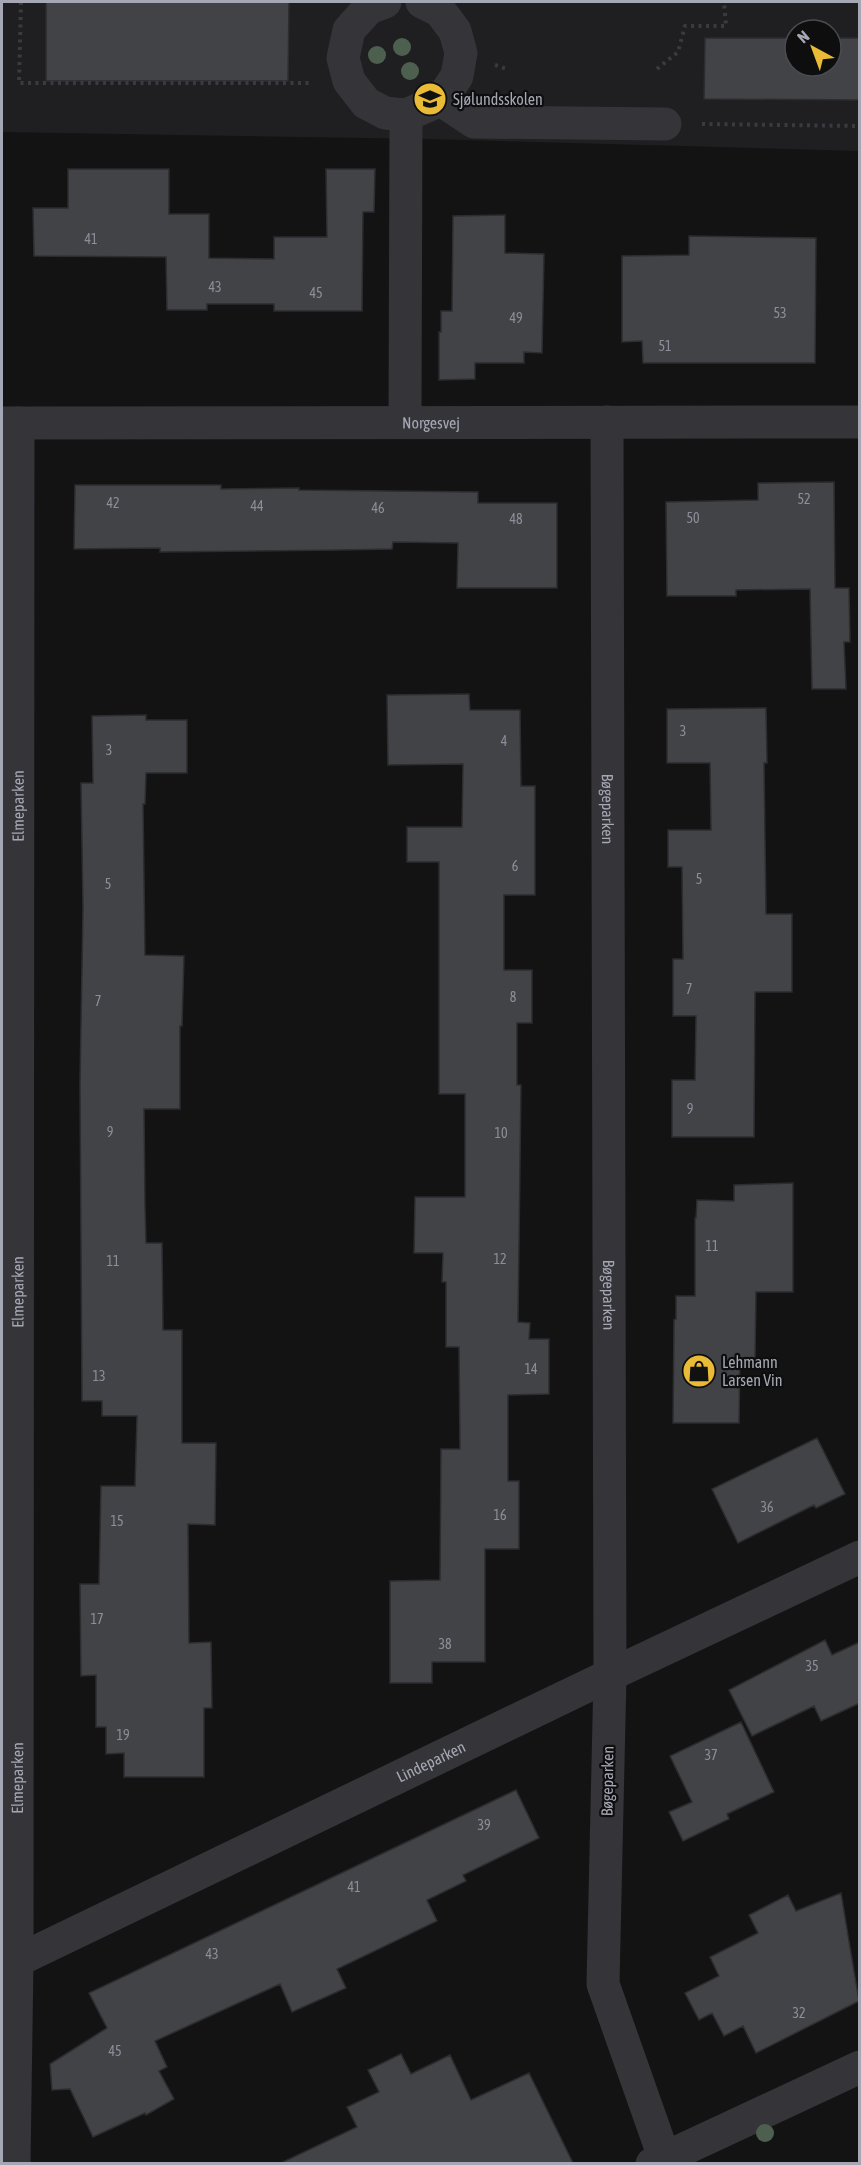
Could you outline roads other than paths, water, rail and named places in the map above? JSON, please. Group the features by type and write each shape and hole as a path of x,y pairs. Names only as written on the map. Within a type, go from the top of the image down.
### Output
{"street":[{"path":"385,2 369,8 349,30 344,58 347,76 366,103 385,113 406,115 441,100 457,76 461,53 455,31 440,11 422,2"},
{"path":"441,100 474,122 665,124"},
{"path":"405,422 406,115"},
{"name":"Bøgeparken","path":"607,422 610,1675 603,1984 658,2160 860,2067"},
{"name":"Norgesvej","path":"10,423 860,422"},
{"name":"Elmeparken","path":"10,423 9,1965 14,2163"},
{"name":"Lindeparken","path":"9,1965 860,1557"}],"place":[{"name":"Sjølundsskolen","path":"430,99"},
{"name":"Lehmann Larsen Vin","path":"699,1371"}]}
